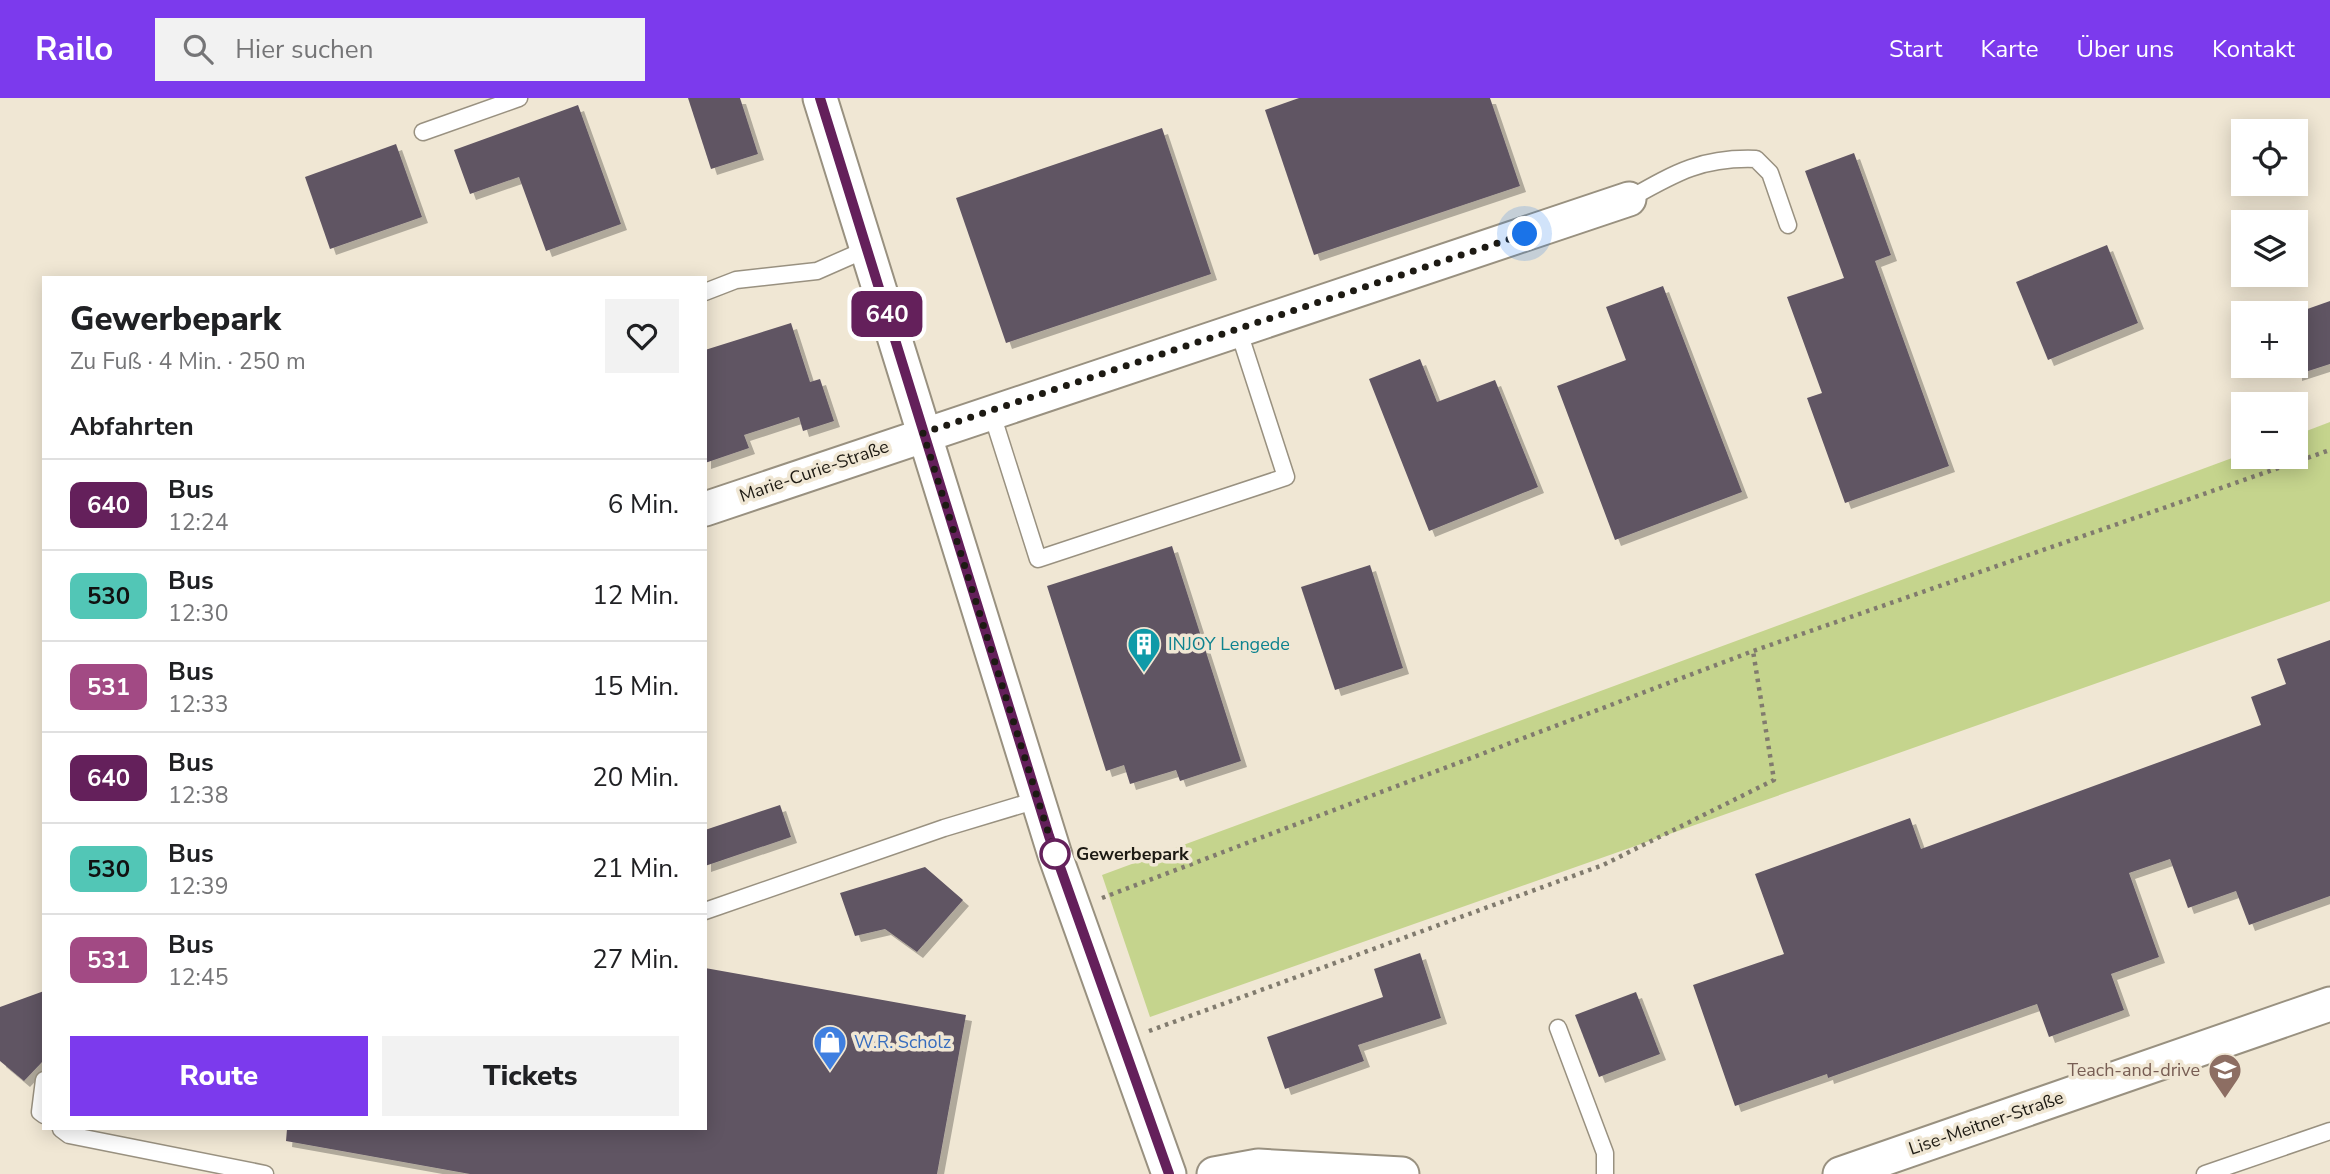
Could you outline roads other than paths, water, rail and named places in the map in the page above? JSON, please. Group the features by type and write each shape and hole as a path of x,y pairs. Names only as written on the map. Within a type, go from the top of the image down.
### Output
{"street":[{"path":"820,98 1037,800 1169,1174"},
{"name":"Marie-Curie-Straße","path":"707,508 923,433 1629,199"},
{"name":"Lise-Meitner-Straße","path":"1840,1174 2330,1003"},
{"path":"1214,1174 1258,1166 1402,1174"}],"lane":[{"path":"423,132 519,98"},
{"path":"1629,199 1679,170 1714,159 1756,159 1770,173 1788,225"},
{"path":"707,291 736,281 817,271 867,249"},
{"path":"991,411 1038,559 1286,477 1238,329"},
{"path":"707,910 944,828 1037,800"},
{"path":"1558,1028 1605,1153 1605,1174"},
{"path":"42,1096 42,1114"},
{"path":"62,1130 69,1135 265,1174"},
{"path":"2205,1174 2330,1130"}],"place":[{"name":"INJOY Lengede","path":"1144,674"},
{"name":"Gewerbepark","path":"1055,854"},
{"name":"W.R. Scholz","path":"830,1072"},
{"name":"Teach-and-drive","path":"2225,1100"}]}
